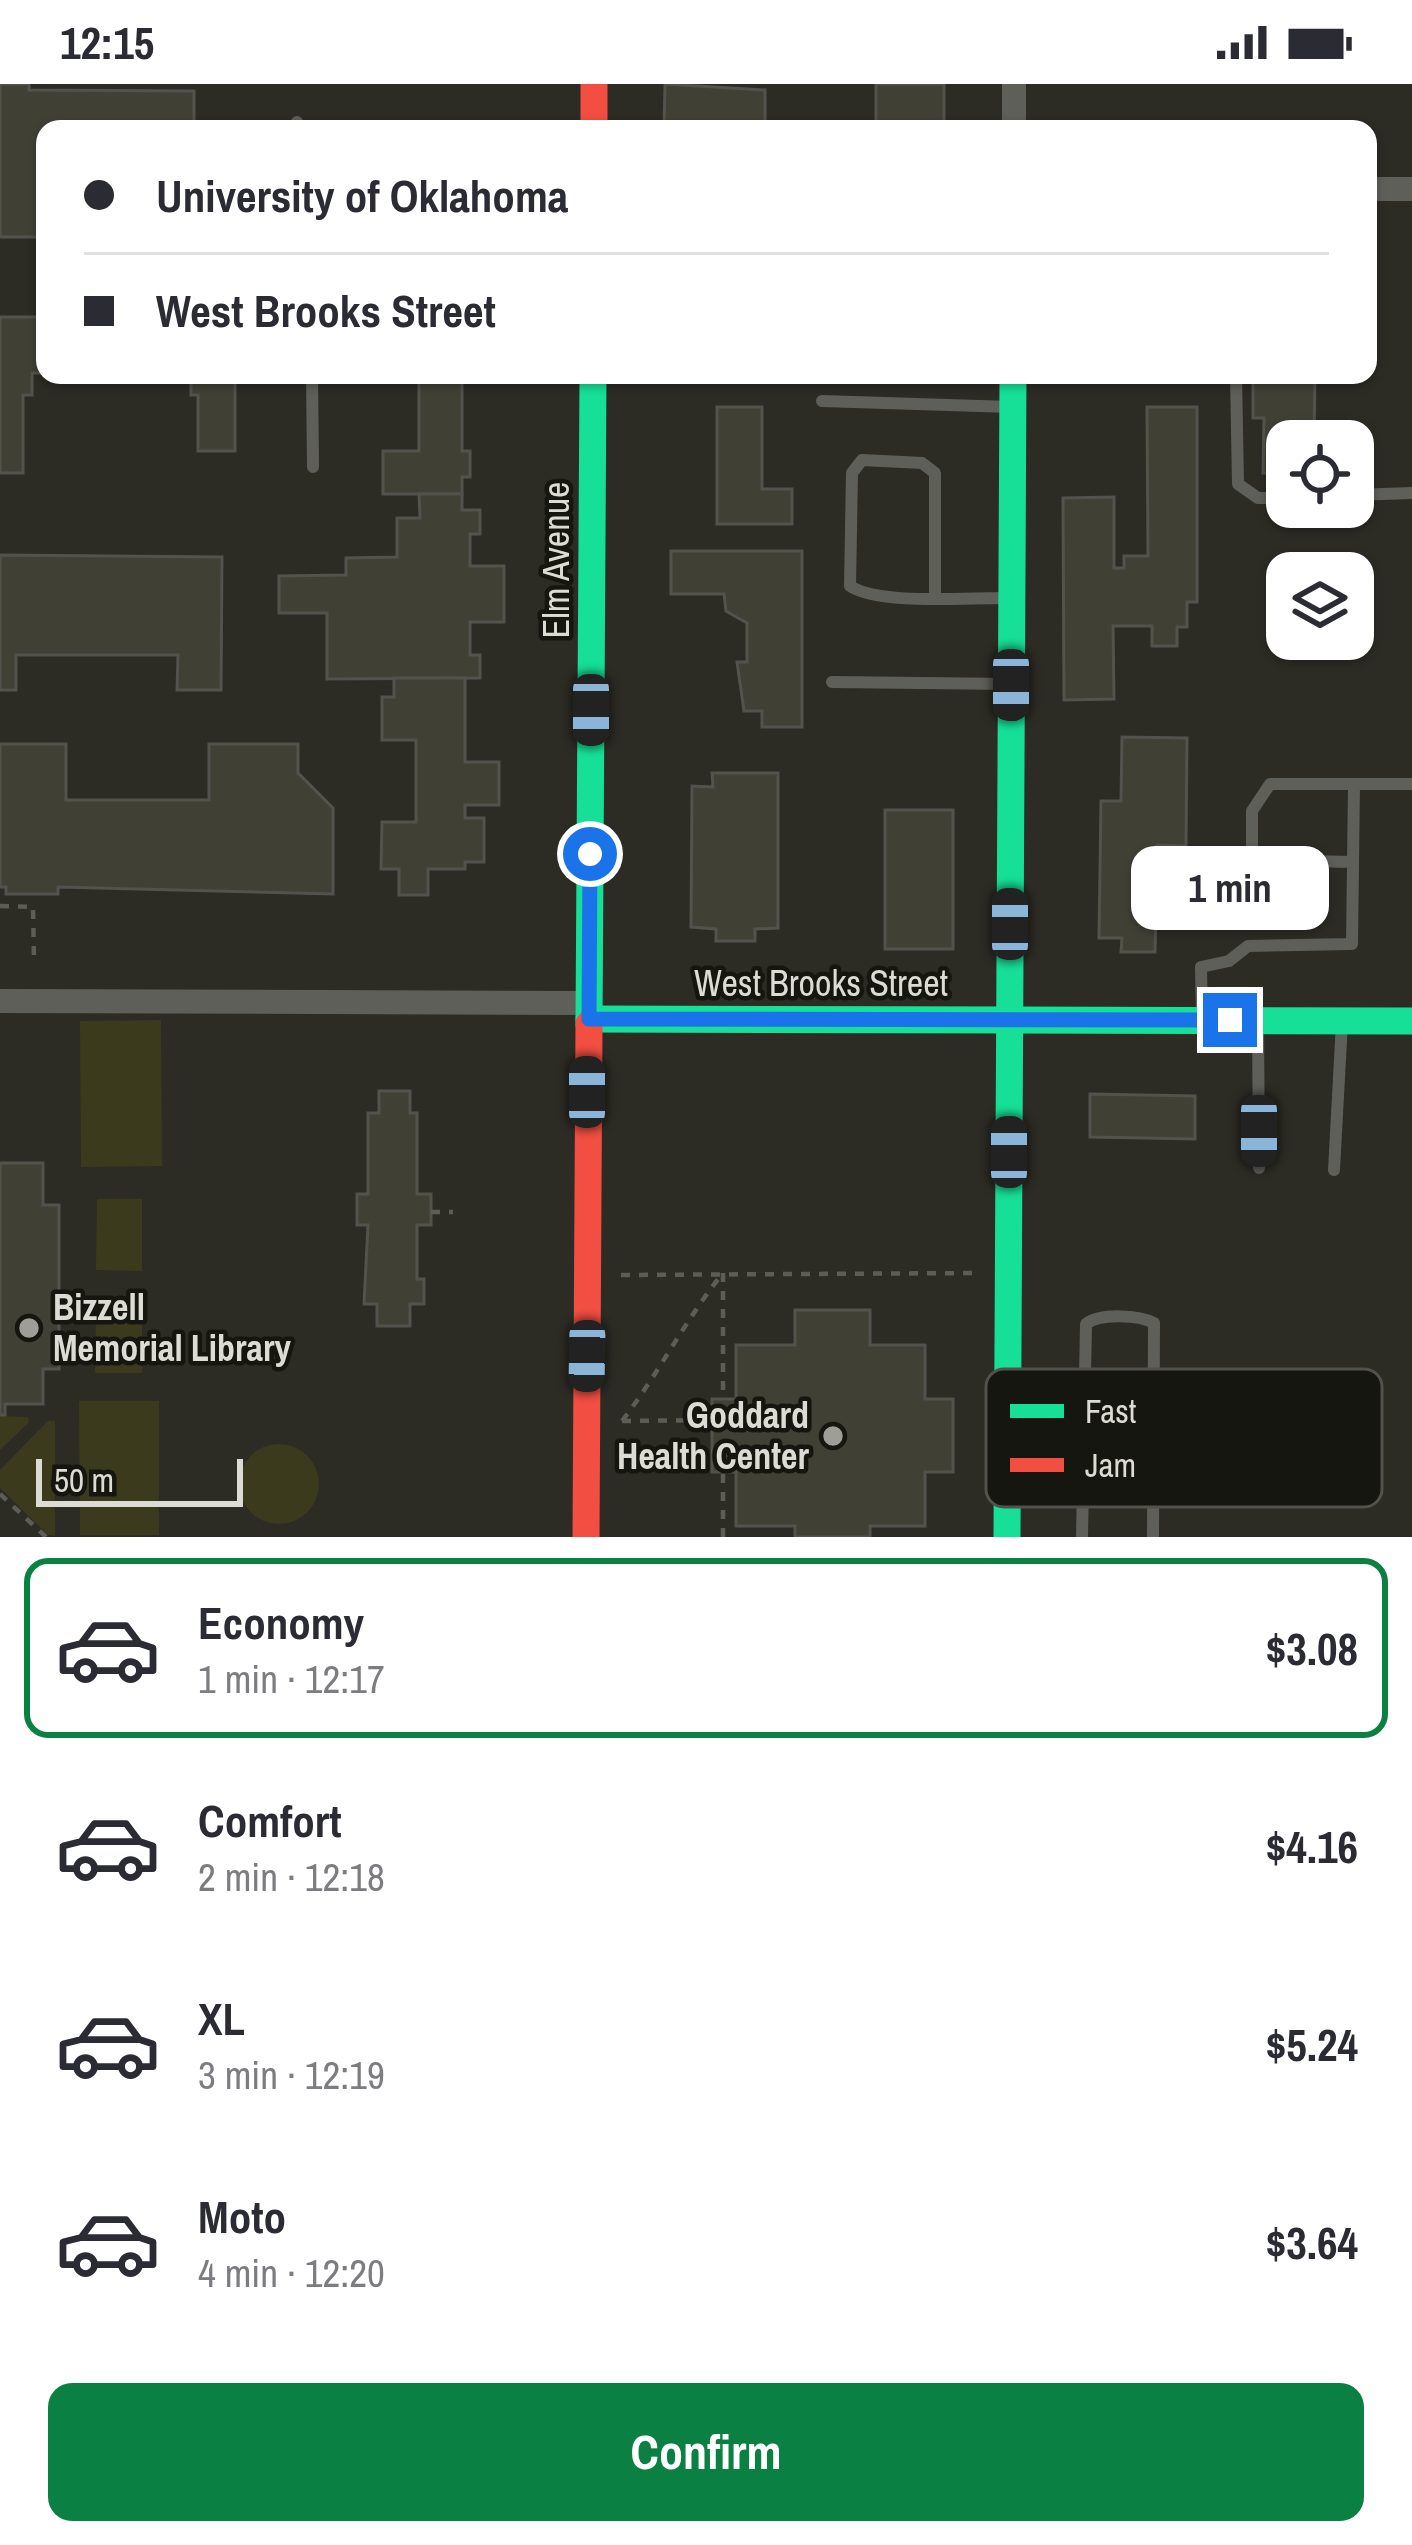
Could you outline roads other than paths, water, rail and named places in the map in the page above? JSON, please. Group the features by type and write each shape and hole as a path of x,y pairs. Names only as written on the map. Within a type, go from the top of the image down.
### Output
{"street":[{"path":"594,84 594,120"},
{"path":"1014,120 1015,84"},
{"path":"1377,189 1412,189"},
{"name":"Elm Avenue","path":"586,1537 592,384"},
{"path":"1008,1369 1013,384"},
{"name":"West Brooks Street","path":"0,1001 1009,1019 1412,1021"},
{"path":"1007,1507 1007,1537"}],"lane":[{"path":"312,384 313,467"},
{"path":"1236,384 1238,484 1250,496 1266,497"},
{"path":"822,400 1012,407"},
{"path":"935,596 934,473 922,464 862,460 852,472 850,586 864,595 1011,598"},
{"path":"1374,495 1412,493"},
{"path":"832,682 1011,685"},
{"path":"1353,862 1252,860 1252,811 1270,784 1412,784"},
{"path":"1202,1020 1201,967 1228,961 1248,946 1352,944 1354,784"},
{"path":"1258,1020 1259,1168"},
{"path":"1334,1170 1342,1021"},
{"path":"1085,1369 1086,1324 1094,1318 1147,1318 1154,1324 1154,1369"},
{"path":"1082,1537 1083,1507"},
{"path":"1153,1507 1153,1537"}],"place":[{"name":"Bizzell Memorial Library","path":"29,1328"},
{"name":"Goddard Health Center","path":"833,1436"}]}
